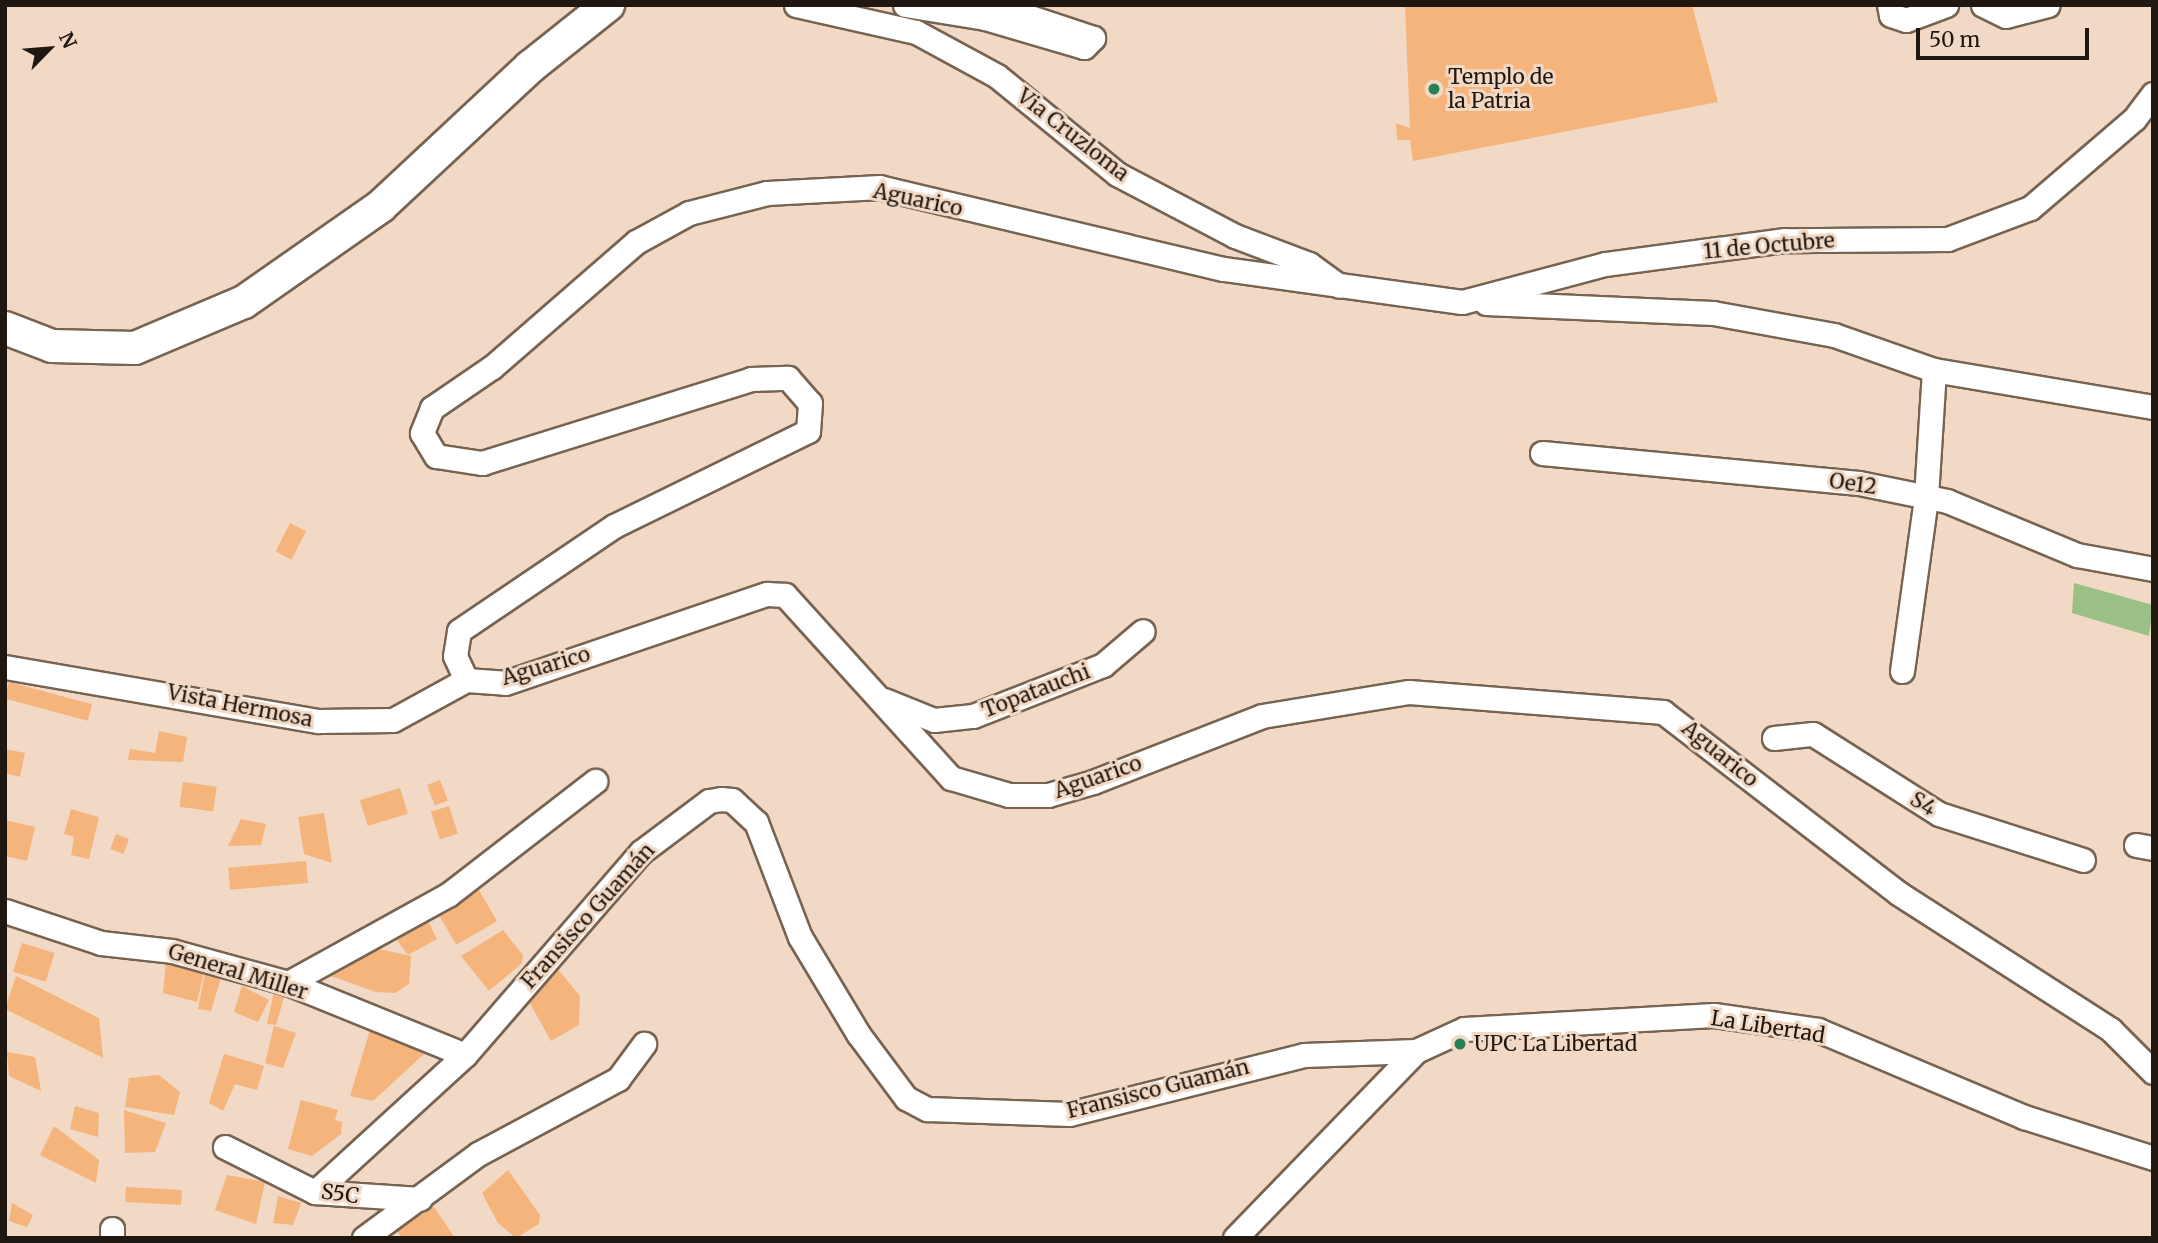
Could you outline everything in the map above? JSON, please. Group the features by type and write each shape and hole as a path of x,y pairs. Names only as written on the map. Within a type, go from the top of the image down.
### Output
{"street":[{"path":"5,328 52,346 135,348 244,302 381,206 530,67 608,5"},
{"name":"Via Cruzloma","path":"796,5 916,32 998,76 1118,174 1235,236 1309,264 1341,288"},
{"path":"905,5 985,18 1084,47 1093,38 994,5"},
{"path":"1889,5 1891,15 1906,20 1946,5"},
{"path":"1983,5 2006,16 2048,5"},
{"name":"11 de Octubre","path":"1341,288 1462,302 1605,264 1785,240 1948,239 2030,208 2134,119 2153,94"},
{"name":"Aguarico","path":"1341,288 1041,230 880,187 767,193 689,213 636,242 492,367 432,408 422,433 436,456 482,463 751,379 788,377 810,403 808,431 614,526 459,631 455,656 466,680 505,683 766,594 785,595 798,606 951,778 1009,795 1048,795 1093,782 1262,716 1409,692 1663,712 1898,893 2111,1030 2153,1072"},
{"path":"1462,302 1713,313 1834,335 1934,370 2153,407"},
{"path":"1902,671 1927,497 1934,370"},
{"name":"Oe12","path":"1542,453 1859,483 1927,497 2077,555 2153,569"},
{"name":"Topatauchi","path":"878,698 934,720 973,716 1103,665 1143,631"},
{"name":"Vista Hermosa","path":"5,667 318,721 393,720 466,680"},
{"name":"S4","path":"1774,738 1813,734 1939,814 2083,860"},
{"path":"288,983 449,894 595,781"},
{"name":"Fransisco Guamán","path":"315,1192 465,1055 641,852 709,801 721,799 739,805 757,822 800,937 859,1035 906,1098 927,1109 1069,1114 1304,1055 1416,1051"},
{"name":"General Miller","path":"5,911 100,943 172,951 288,983 465,1055"},
{"name":"La Libertad","path":"1235,1238 1416,1051 1464,1029 1740,1019 1818,1030 2024,1116 2153,1158"},
{"path":"364,1238 478,1154 618,1079 644,1044"},
{"name":"S5C","path":"225,1147 315,1192 421,1198"}],"green space":[{"path":"2074,583 2153,605 2149,636 2072,613"}],"building":[{"path":"1405,5 1692,5 1718,102 1413,161 1410,140 1397,140 1396,123 1410,128"},
{"path":"290,523 306,531 292,560 275,552"},
{"path":"9,682 92,704 88,721 5,699"},
{"path":"159,731 187,737 183,762 128,760 130,749 155,753"},
{"path":"5,749 25,753 20,777 5,773"},
{"path":"440,780 448,801 435,806 427,785"},
{"path":"183,782 217,787 213,811 180,807"},
{"path":"400,788 408,814 368,826 360,800"},
{"path":"449,806 458,834 440,839 431,812"},
{"path":"71,809 99,817 89,859 71,855 74,837 64,834"},
{"path":"324,813 332,863 304,854 298,817"},
{"path":"241,819 266,824 261,845 228,846"},
{"path":"5,820 35,827 27,861 5,856"},
{"path":"116,834 129,839 123,854 110,849"},
{"path":"306,861 308,883 230,890 228,868"},
{"path":"476,885 497,921 456,945 435,908"},
{"path":"424,913 437,939 408,955 390,931"},
{"path":"503,930 523,955 522,963 489,991 461,956"},
{"path":"22,943 55,953 46,982 13,972"},
{"path":"369,947 411,956 409,984 395,993 376,992 328,975 333,963"},
{"path":"167,953 206,963 197,1002 163,993"},
{"path":"206,967 223,971 211,1011 198,1009"},
{"path":"556,967 580,996 579,1025 551,1041 527,998"},
{"path":"16,976 99,1018 103,1058 5,1009"},
{"path":"242,986 269,1000 258,1022 234,1012"},
{"path":"275,987 286,991 276,1025 267,1024"},
{"path":"373,1020 425,1045 424,1054 373,1101 350,1096"},
{"path":"274,1026 296,1033 283,1068 265,1063"},
{"path":"7,1052 35,1057 41,1091 9,1076"},
{"path":"224,1054 264,1066 257,1090 235,1084 223,1111 209,1103"},
{"path":"159,1075 180,1092 174,1115 125,1107 129,1078"},
{"path":"301,1100 338,1110 335,1120 342,1122 341,1134 312,1156 288,1149"},
{"path":"75,1106 99,1113 98,1137 70,1129"},
{"path":"124,1110 166,1123 155,1152 125,1153"},
{"path":"54,1126 99,1160 96,1183 40,1155"},
{"path":"508,1170 540,1215 539,1224 516,1238 498,1223 482,1193"},
{"path":"227,1175 265,1182 256,1224 215,1210"},
{"path":"126,1187 182,1190 181,1205 125,1202"},
{"path":"278,1196 301,1203 293,1225 273,1223"},
{"path":"12,1203 33,1215 27,1227 9,1221"},
{"path":"434,1207 455,1238 402,1238 396,1230"}],"place":[{"name":"Templo de la Patria","path":"1434,89"},
{"name":"UPC La Libertad","path":"1460,1044"}]}
